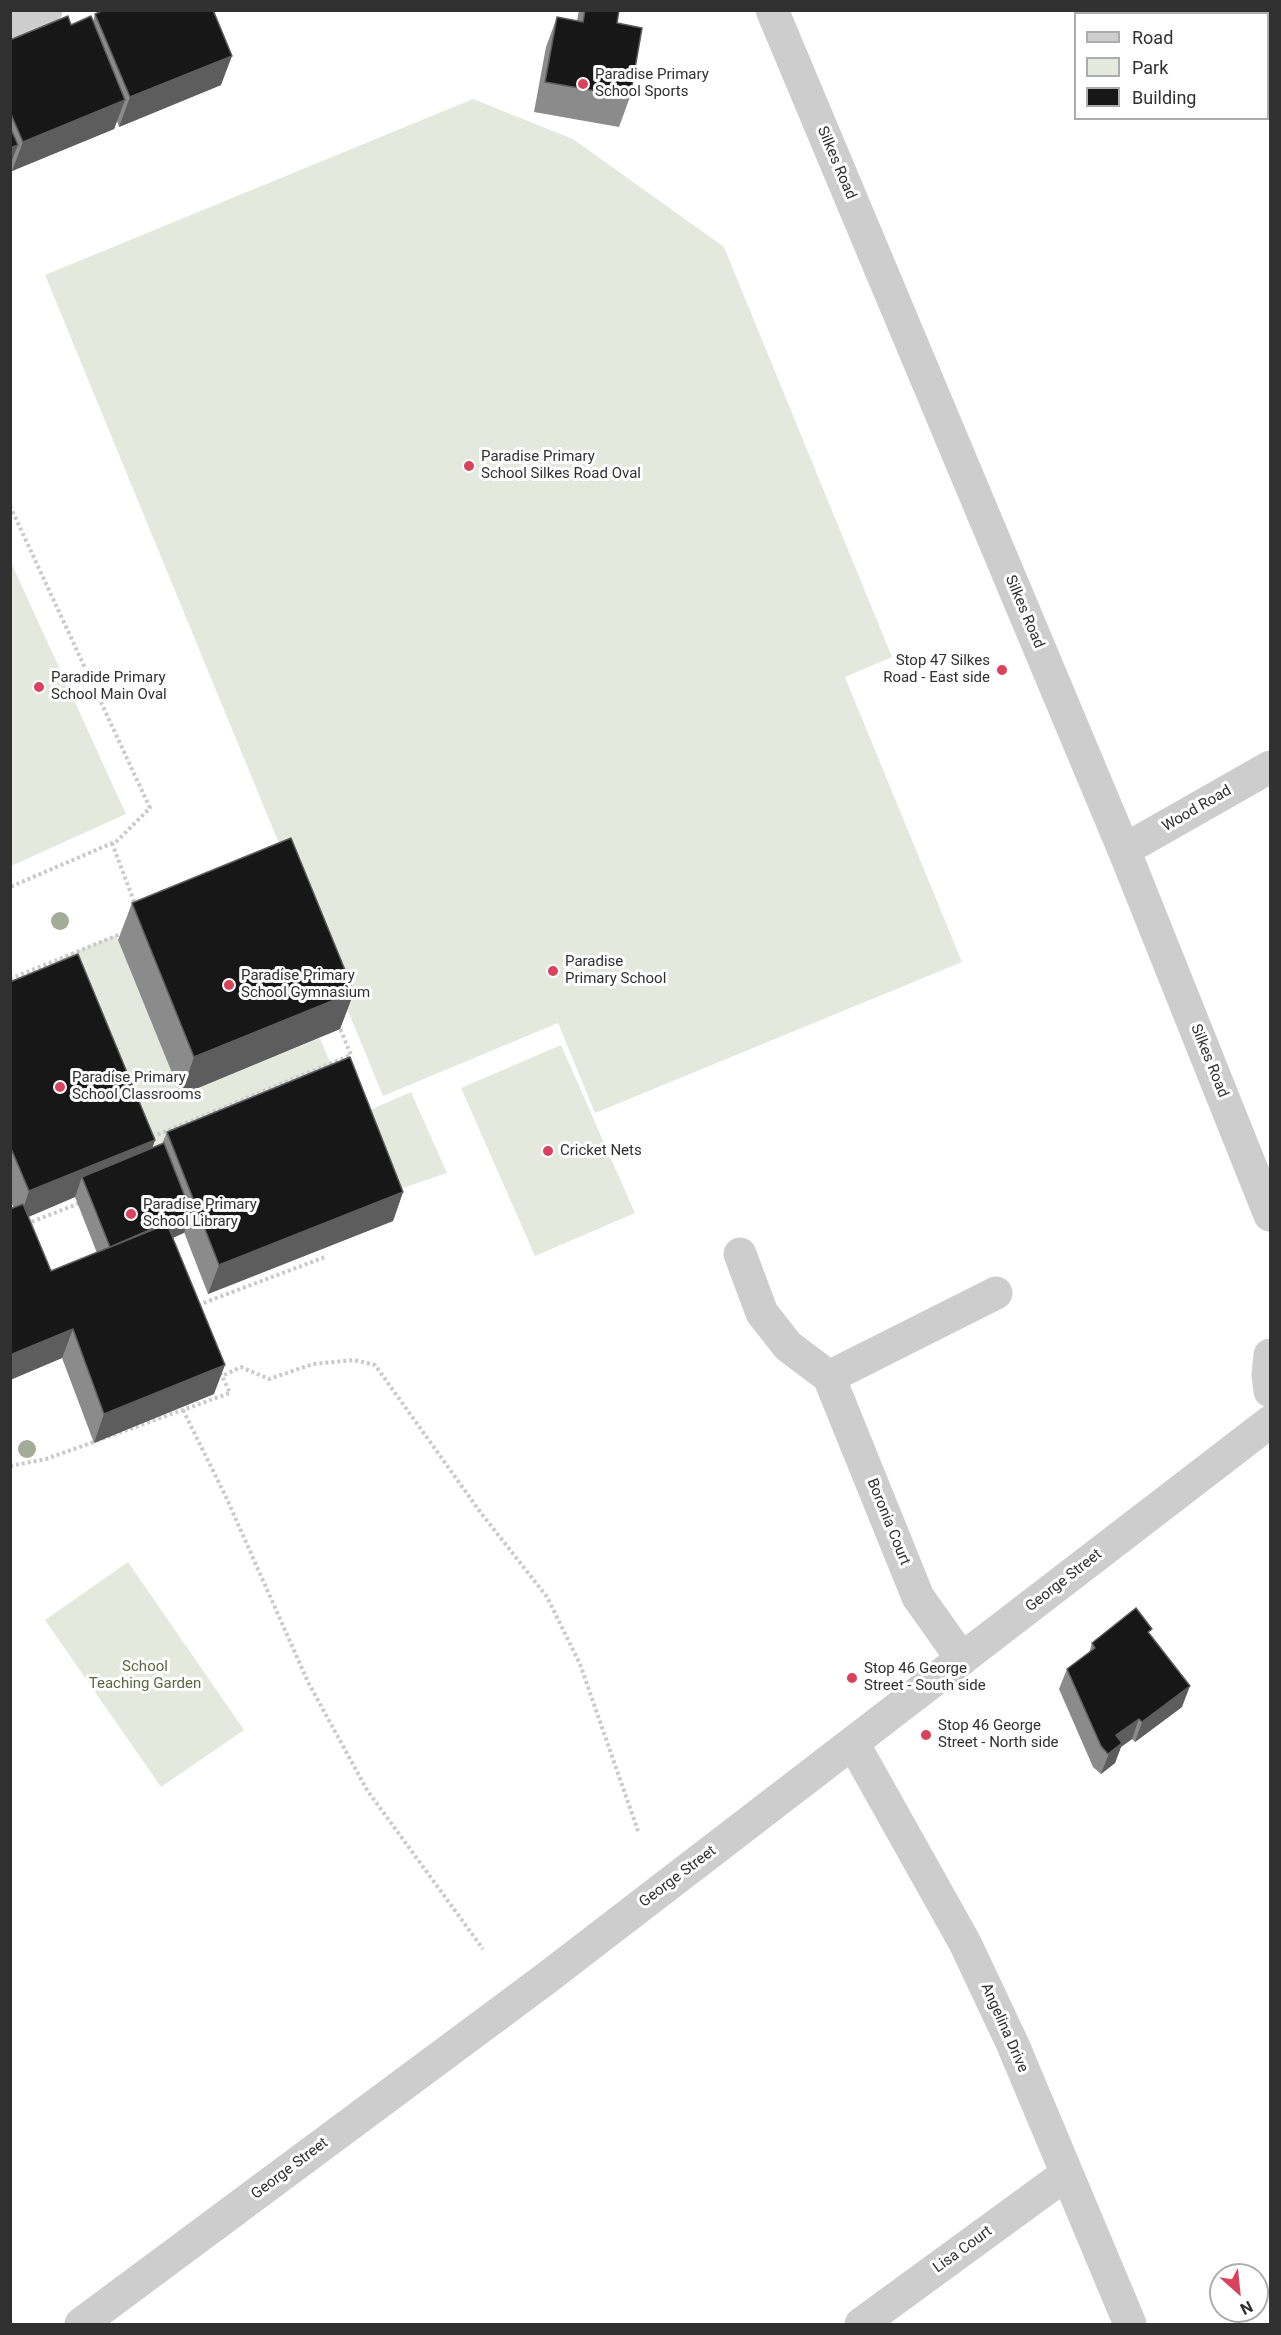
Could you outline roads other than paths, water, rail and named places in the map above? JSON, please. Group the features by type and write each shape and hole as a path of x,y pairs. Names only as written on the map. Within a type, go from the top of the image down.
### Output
{"street":[{"path":"10,26 46,10"},
{"name":"Silkes Road","path":"772,10 1124,850 1270,1215"},
{"name":"Wood Road","path":"1124,850 1270,767"},
{"path":"740,1254 762,1313 788,1346 829,1377 996,1293"},
{"path":"1270,1355 1268,1375 1270,1391"},
{"name":"Boronia Court","path":"829,1377 918,1597 962,1659"},
{"name":"George Street","path":"81,2325 544,1980 1270,1422"},
{"name":"Angelina Drive","path":"853,1743 965,1943 1013,2045 1065,2175 1130,2325"},
{"name":"Lisa Court","path":"861,2325 1065,2175"}],"place":[{"name":"Paradise Primary School Sports","path":"583,84"},
{"name":"Paradise Primary School Silkes Road Oval","path":"469,466"},
{"name":"Stop 47 Silkes Road - East side","path":"1002,670"},
{"name":"Paradide Primary School Main Oval","path":"39,687"},
{"name":"Paradise Primary School","path":"553,971"},
{"name":"Paradise Primary School Gymnasium","path":"229,985"},
{"name":"Paradise Primary School Classrooms","path":"60,1087"},
{"name":"Cricket Nets","path":"548,1151"},
{"name":"Paradise Primary School Library","path":"131,1214"},
{"name":"Stop 46 George Street - South side","path":"852,1678"},
{"name":"Stop 46 George Street - North side","path":"926,1735"}],"park label":[{"name":"School Teaching Garden","path":"145,1676"}]}
